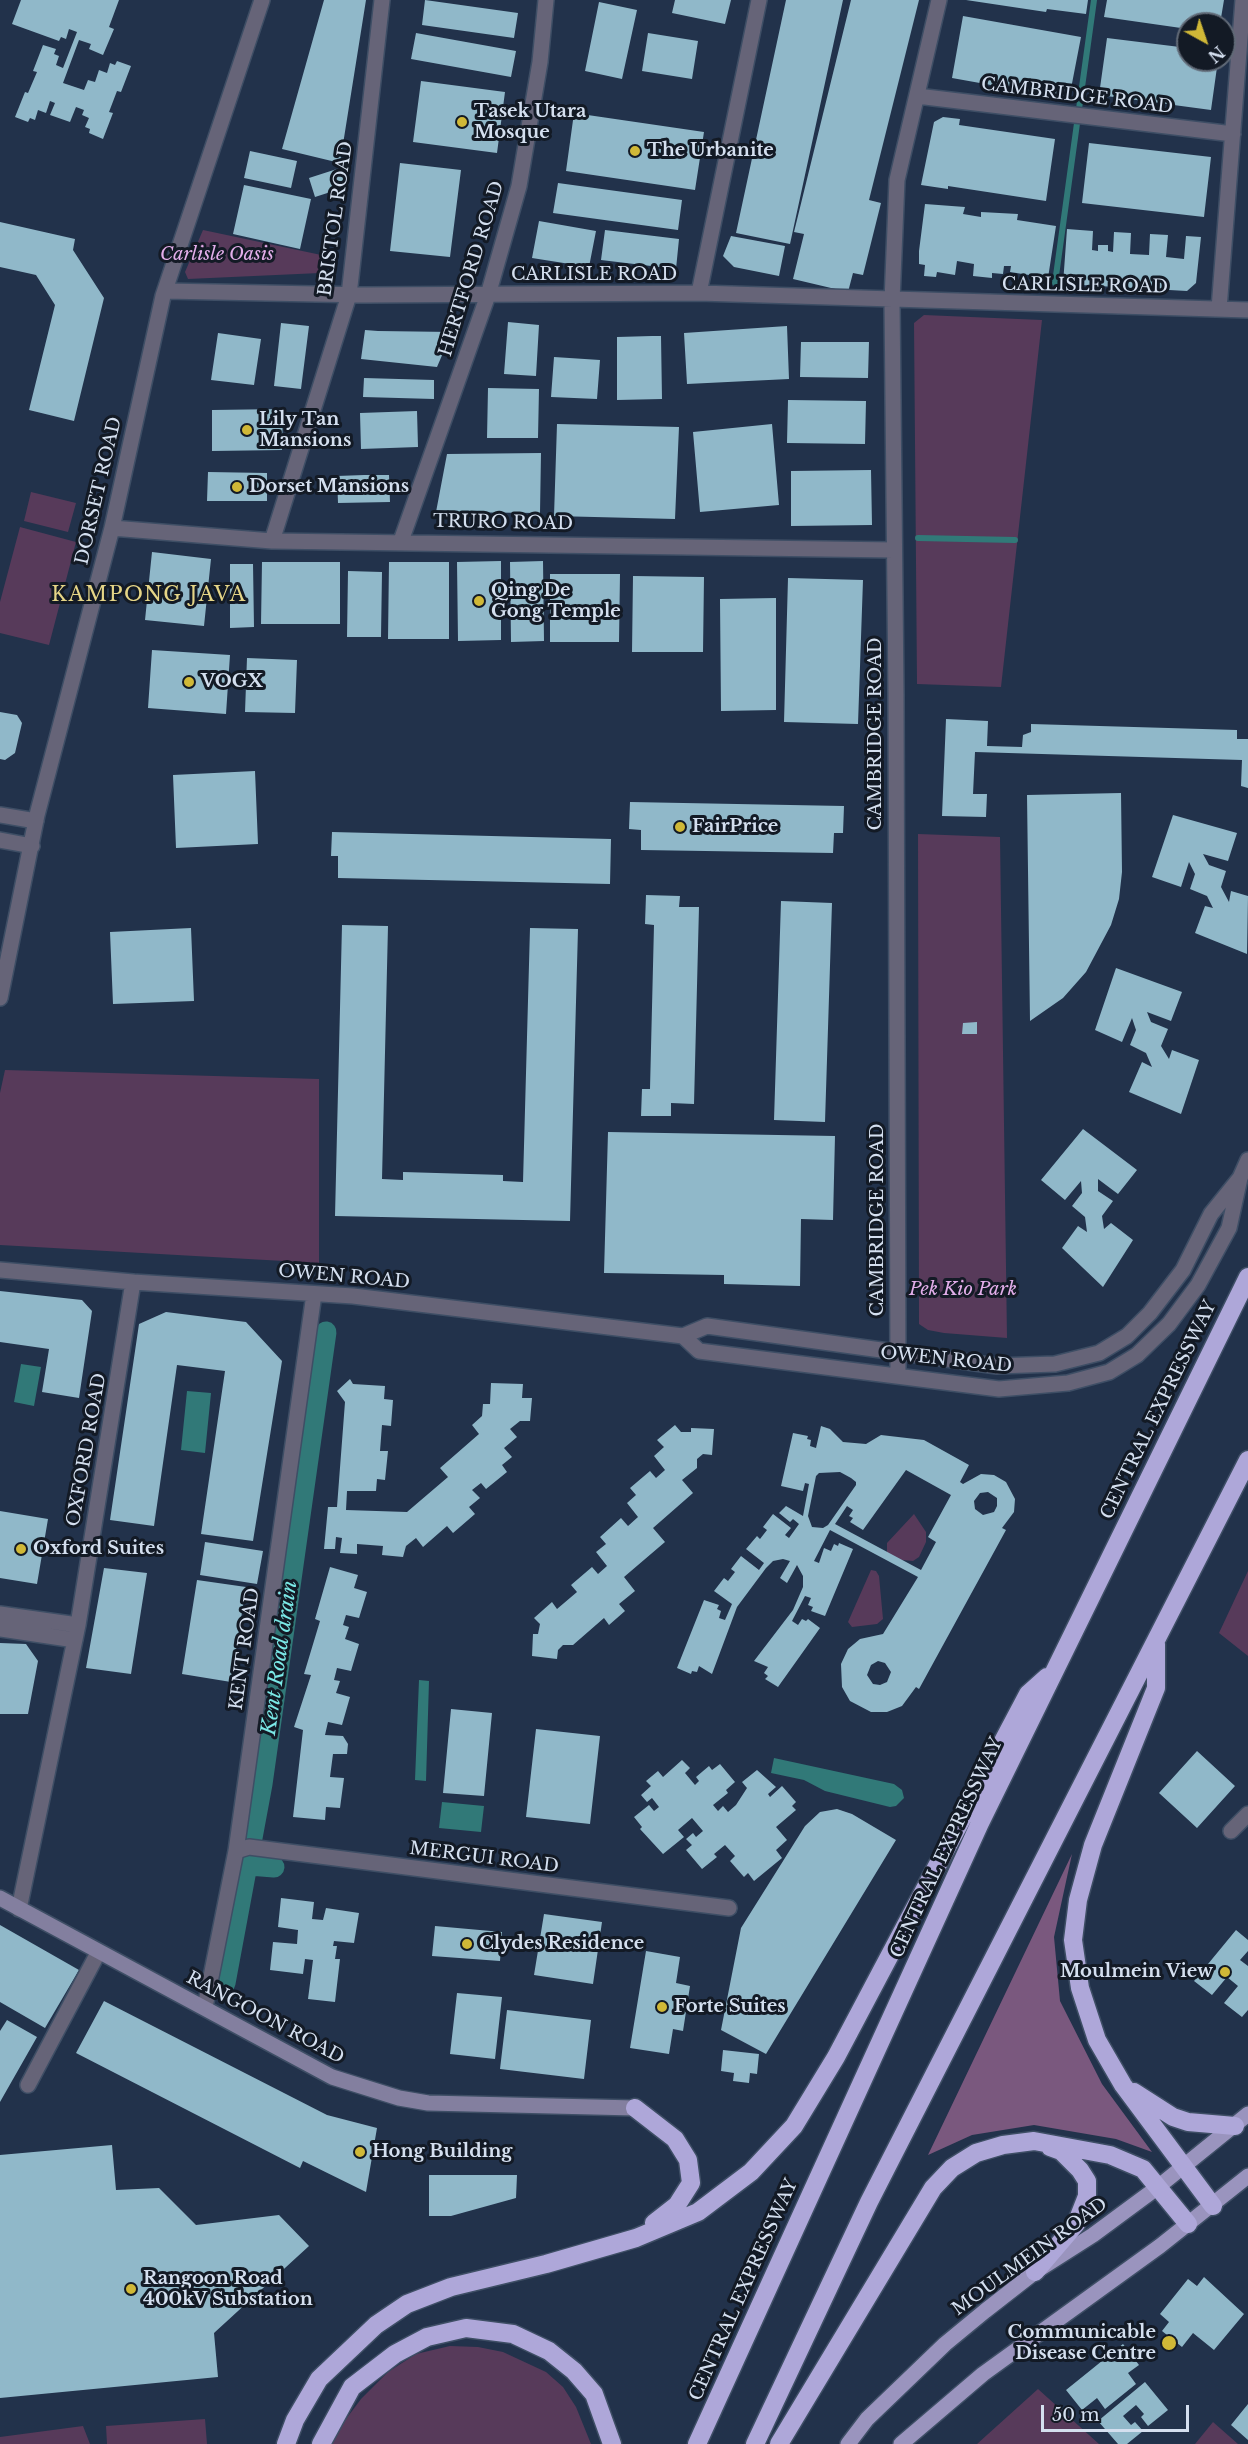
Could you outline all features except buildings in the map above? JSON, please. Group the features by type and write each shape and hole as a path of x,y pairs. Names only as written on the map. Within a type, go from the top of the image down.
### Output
{"highway":[{"name":"CENTRAL EXPRESSWAY","path":"697,2444 980,1823 1248,1276"},
{"path":"755,2444 869,2202 1248,1460"},
{"path":"1156,1642 1156,1688 1093,1845 1078,1900 1073,1940 1080,1988 1093,2030 1123,2085 1182,2168 1213,2206"},
{"path":"286,2444 295,2420 320,2379 376,2325 408,2304 451,2287 546,2264 636,2238 698,2212 751,2172 794,2126 871,1993 1028,1694 1054,1671"},
{"path":"1123,2085 1173,2117 1198,2123 1242,2120"},
{"path":"635,2108 675,2139 688,2160 691,2183 677,2205 636,2238"},
{"path":"1034,2140 1062,2151 1072,2161 1087,2181 1088,2196 1076,2224 1035,2272"},
{"path":"779,2444 933,2187 952,2168 976,2153 1003,2145 1034,2140 1083,2148 1129,2161 1143,2169 1188,2224"},
{"path":"321,2444 352,2387 395,2354 428,2337 466,2328 513,2334 549,2351 574,2371 594,2394 612,2444"}],"main road":[{"name":"MOULMEIN ROAD","path":"848,2444 867,2419 945,2344 1035,2272 1094,2235 1242,2120"},
{"path":"901,2444 983,2374 1213,2206 1248,2176"}],"street":[{"name":"DORSET ROAD","path":"0,998 36,821 112,528 165,291 261,0"},
{"name":"BRISTOL ROAD","path":"272,541 349,295 382,0"},
{"name":"HERTFORD ROAD","path":"401,541 488,295 519,186 540,62 546,0"},
{"name":"CARLISLE ROAD","path":"699,293 759,0"},
{"name":"CAMBRIDGE ROAD","path":"898,1375 892,301 897,180 939,0"},
{"path":"1219,309 1242,0"},
{"name":"CAMBRIDGE ROAD","path":"917,96 1233,134"},
{"name":"CARLISLE ROAD","path":"165,291 349,295 699,293 892,301 1248,310"},
{"name":"TRURO ROAD","path":"112,528 272,541 401,541 894,550"},
{"path":"0,815 36,821"},
{"path":"0,840 32,846"},
{"path":"1240,1178 1248,1160"},
{"name":"OWEN ROAD","path":"0,1270 133,1282 314,1294 486,1311 683,1336 707,1326 997,1366 1055,1364 1099,1353 1127,1336 1150,1313 1184,1270 1211,1214 1240,1178"},
{"name":"OWEN ROAD","path":"683,1336 699,1351 999,1389 1068,1383 1109,1372 1137,1355 1169,1324 1198,1285 1229,1228 1240,1178"},
{"name":"OXFORD ROAD","path":"19,1909 76,1633 133,1282"},
{"name":"KENT ROAD","path":"205,2007 242,1849 314,1294"},
{"path":"0,1614 76,1633"},
{"path":"0,1629 76,1633"},
{"path":"1232,1832 1248,1814"},
{"name":"MERGUI ROAD","path":"242,1849 277,1851 729,1908"},
{"name":"RANGOON ROAD","path":"0,1898 98,1953 205,2007 332,2077 399,2098 454,2104 635,2108"},
{"path":"28,2085 98,1953"}],"green space":[{"name":"Carlisle Oasis","path":"203,230 326,256 320,273 188,279 185,272"},
{"path":"924,315 1042,320 1001,687 917,684 914,323"},
{"path":"31,492 76,503 68,532 24,521"},
{"path":"20,527 76,542 49,645 0,633 0,602"},
{"name":"Pek Kio Park","path":"918,834 1000,837 1007,1338 944,1333 928,1330 919,1324"},
{"path":"5,1070 319,1079 319,1263 0,1245 0,1093"},
{"path":"914,1514 926,1532 926,1542 919,1557 913,1561 892,1559 887,1554 887,1543"},
{"path":"871,1570 876,1571 879,1576 883,1619 877,1624 852,1627 848,1622"},
{"path":"1248,1571 1248,1656 1219,1633"},
{"path":"450,2346 478,2347 503,2352 546,2372 563,2387 576,2407 591,2444 331,2444 334,2435 361,2399 388,2372 416,2354"},
{"path":"1038,2389 1099,2444 977,2444"},
{"path":"205,2419 207,2444 107,2444 106,2426"},
{"path":"1213,2422 1238,2444 1195,2444"},
{"path":"83,2426 90,2444 0,2444 0,2437"}],"shaded area":[{"path":"21,1364 41,1367 34,1406 14,1402"},
{"path":"187,1391 211,1393 205,1453 181,1450"},
{"path":"419,1680 429,1681 426,1781 415,1780"},
{"path":"774,1758 894,1784 902,1790 904,1798 896,1806 890,1807 825,1791 804,1780 771,1773"},
{"path":"442,1802 484,1806 481,1832 439,1828"},
{"path":"1072,1854 1054,1937 1060,2001 1102,2084 1152,2152 1116,2139 1034,2125 972,2135 928,2155"}],"waterway":[{"path":"1055,283 1094,0"},
{"path":"918,538 1015,540"},
{"name":"Kent Road drain","path":"225,1983 262,1784 326,1332"},
{"path":"249,1865 274,1867"}],"place":[{"name":"Tasek Utara Mosque","path":"462,122"},
{"name":"The Urbanite","path":"635,151"},
{"name":"Lily Tan Mansions","path":"247,430"},
{"name":"Dorset Mansions","path":"237,487"},
{"name":"Qing De Gong Temple","path":"479,601"},
{"name":"VOGX","path":"189,682"},
{"name":"FairPrice","path":"680,827"},
{"name":"Oxford Suites","path":"21,1549"},
{"name":"Clydes Residence","path":"467,1944"},
{"name":"Moulmein View","path":"1225,1972"},
{"name":"Forte Suites","path":"662,2007"},
{"name":"Hong Building","path":"360,2152"},
{"name":"Rangoon Road 400kV Substation","path":"131,2289"},
{"name":"Communicable Disease Centre","path":"1169,2343"}],"district":[{"name":"KAMPONG JAVA","path":"149,595"}]}
